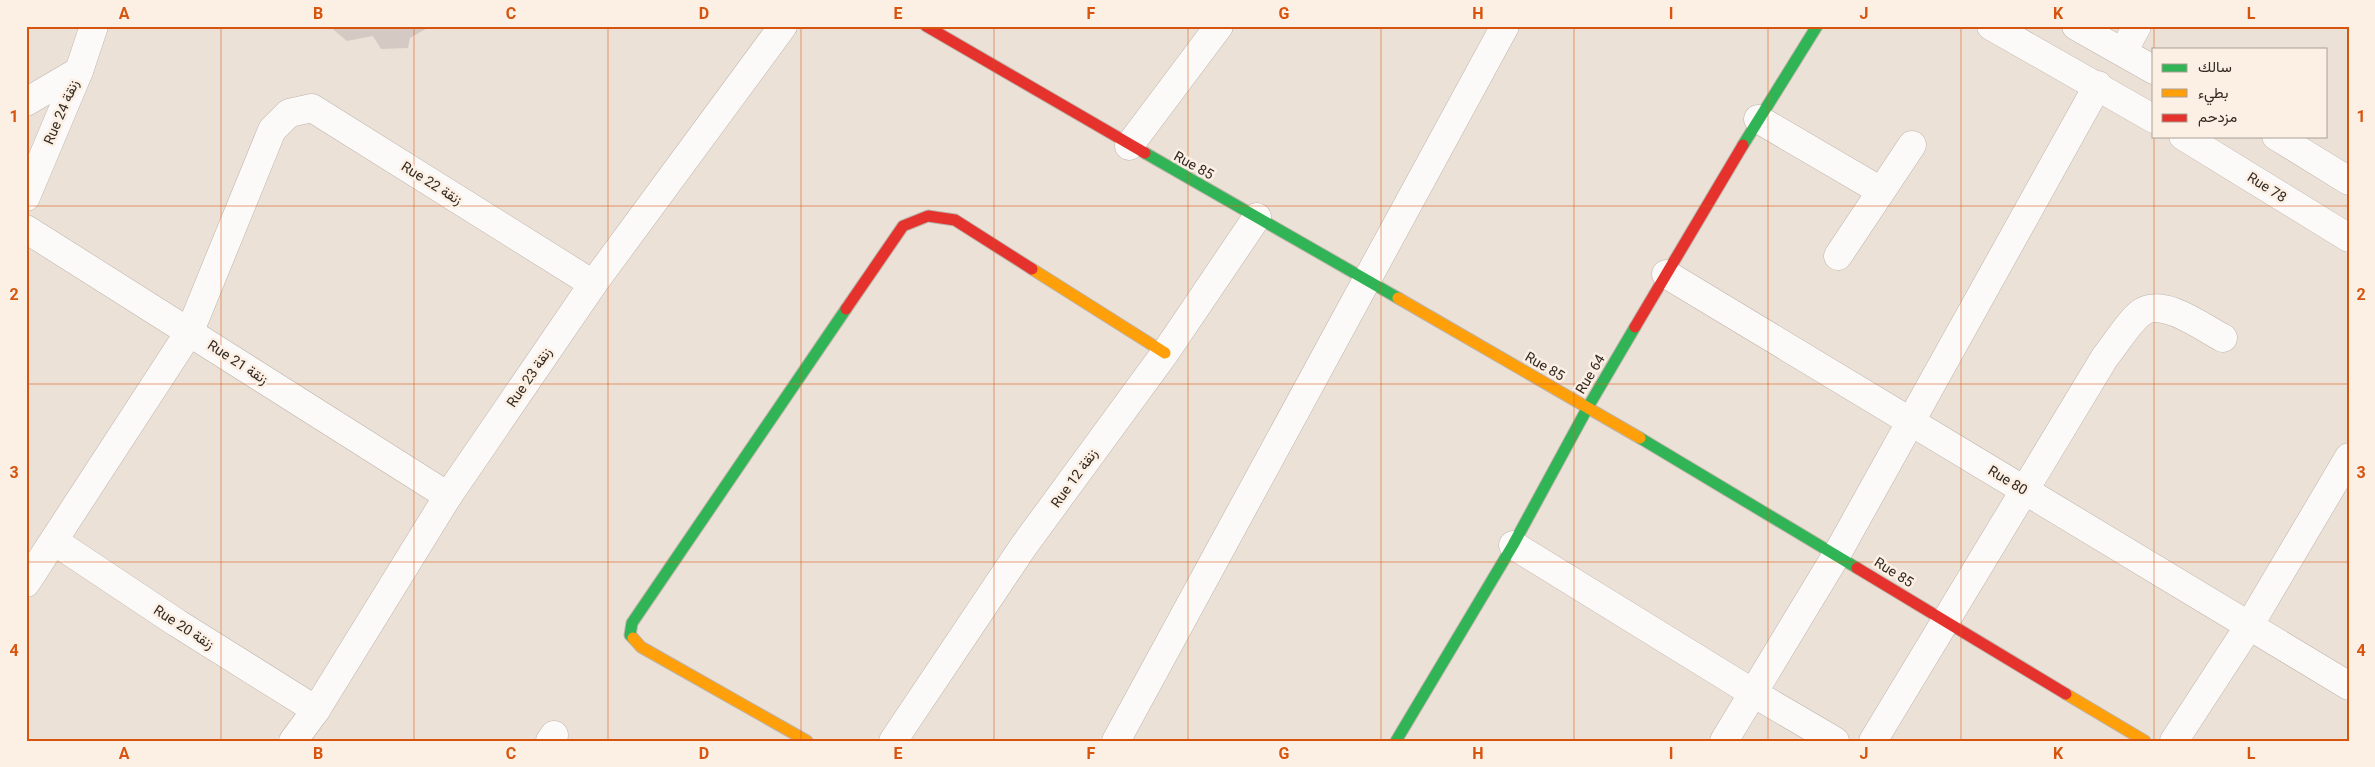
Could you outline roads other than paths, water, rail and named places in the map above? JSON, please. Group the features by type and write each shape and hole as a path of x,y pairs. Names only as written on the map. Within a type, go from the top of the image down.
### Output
{"street":[{"name":"Rue 24 زنقة","path":"26,197 79,71 94,26"},
{"name":"Rue 23 زنقة","path":"293,741 316,710 448,496 592,284 784,26"},
{"name":"Rue 85","path":"926,26 1129,146 1588,407 1837,554 1946,623 2145,741"},
{"path":"1129,146 1219,26"},
{"path":"1116,741 1505,26"},
{"name":"Rue 64","path":"1396,741 1513,545 1588,407 1666,274 1758,118 1817,26"},
{"path":"1990,26 2152,117"},
{"path":"2076,26 2152,69"},
{"path":"2122,52 2137,26"},
{"path":"26,102 79,71"},
{"path":"1724,741 1837,554 2098,85"},
{"name":"Rue 22 زنقة","path":"190,331 272,130 289,113 312,108 592,284"},
{"path":"1758,118 1881,191"},
{"name":"Rue 78","path":"2186,138 2349,238"},
{"path":"2279,138 2349,181"},
{"path":"1838,256 1912,145"},
{"path":"807,741 642,647 630,635 632,623 903,226 928,216 955,220 1165,353"},
{"name":"Rue 12 زنقة","path":"893,741 1024,547 1165,353 1256,217"},
{"name":"Rue 21 زنقة","path":"26,229 448,496"},
{"name":"Rue 80","path":"1666,274 2349,686"},
{"path":"1873,741 2105,357 2140,313 2153,307 2169,310 2223,338"},
{"path":"26,583 190,331"},
{"path":"2174,741 2249,626 2349,457"},
{"name":"Rue 20 زنقة","path":"54,541 316,710"},
{"path":"1513,545 1753,693 1836,741"}]}
